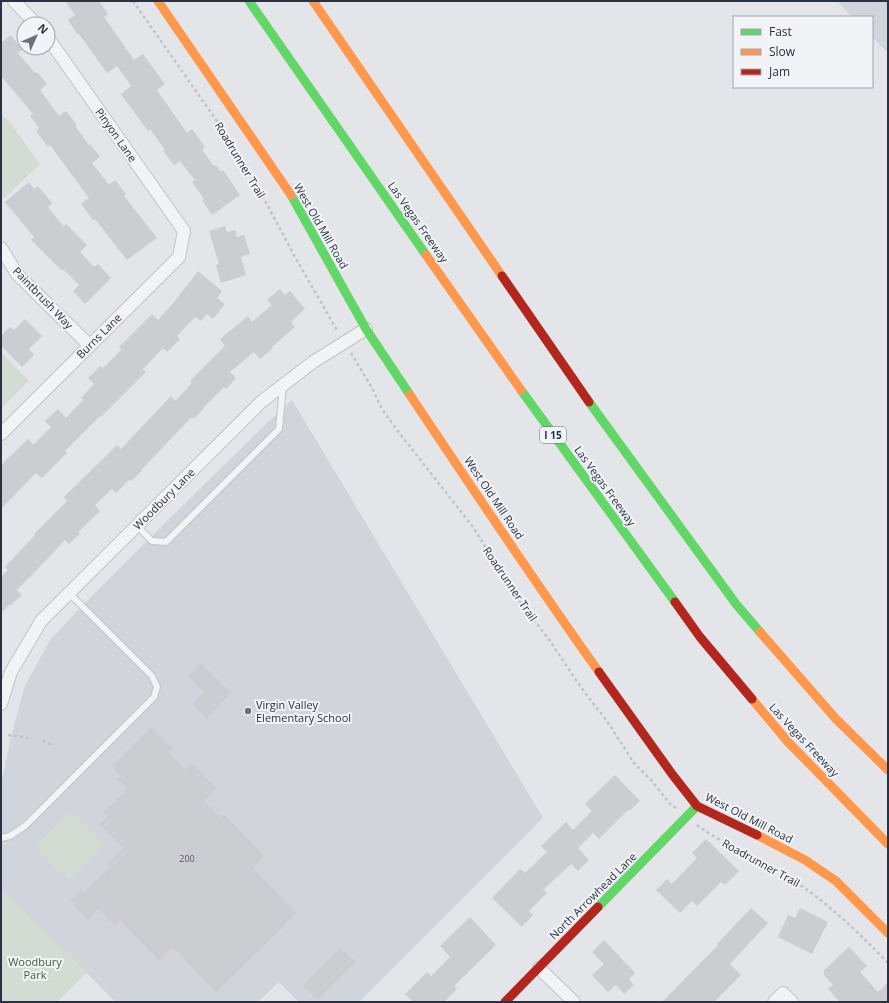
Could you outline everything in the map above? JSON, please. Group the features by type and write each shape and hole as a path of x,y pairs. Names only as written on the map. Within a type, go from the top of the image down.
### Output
{"main road":[{"name":"West Old Mill Road","path":"158,1 294,200 366,329 560,617 672,774 698,806 805,860 836,881 888,933"},
{"name":"Las Vegas Freeway","path":"249,1 534,409 700,637 788,742 888,844"},
{"path":"313,1 573,379 736,604 836,719 888,770"},
{"name":"North Arrowhead Lane","path":"505,1002 698,806"}],"street":[{"path":"14,1 28,16"},
{"name":"Pinyon Lane","path":"56,49 184,231"},
{"name":"Burns Lane","path":"1,434 179,257 184,231"},
{"name":"Paintbrush Way","path":"1,248 17,274 89,345"},
{"name":"Woodbury Lane","path":"1,704 11,672 41,621 260,402 313,362 366,329"},
{"path":"539,968 574,1002"},
{"path":"779,998 792,1002"}],"lane":[{"path":"137,526 152,541 166,542 279,430 283,385"},
{"path":"1,838 10,836 24,826 154,697 157,687 152,676 69,593"}],"path":[{"name":"Roadrunner Trail","path":"133,1 219,124 247,167 295,257 335,326"},
{"name":"Roadrunner Trail","path":"355,359 382,408 397,430 473,527 517,598 550,641 634,763 651,780 672,805"},
{"path":"8,735 28,738"},
{"path":"43,741 48,742 52,746"},
{"name":"Roadrunner Trail","path":"703,829 732,847 764,862 812,892 839,915 888,963"}],"shaded area":[{"path":"837,1 888,1 888,53 873,38 873,16 851,16"},
{"name":"Virgin Valley Elementary School","path":"292,400 543,818 359,1002 299,1002 279,982 258,1002 116,1002 1,888 1,782 11,736 25,686 50,640 158,530"}],"green space":[{"path":"1,114 11,124 40,164 1,201"},
{"path":"1,352 29,381 1,409"},
{"path":"70,811 104,845 69,880 35,847"},
{"name":"Woodbury Park","path":"1,888 87,972 57,1002 1,1002"}],"building":[{"path":"65,1 99,1 108,14 104,17 134,60 143,54 165,84 157,90 187,133 192,129 205,147 202,150 214,166 216,165 221,172 223,170 240,195 212,215 202,200 204,199 192,182 195,180 180,161 174,165 163,151 165,150 150,129 148,131 121,94 131,86 117,66 107,73 79,34 78,35 68,20 75,15"},
{"path":"11,35 16,42 16,56 21,56 47,84 40,90 59,116 66,111 77,125 75,126 89,145 90,144 100,157 92,163 109,185 115,180 126,194 124,196 157,238 127,260 95,219 93,220 81,204 89,198 50,145 48,147 36,131 39,128 30,116 33,114 1,76 1,43"},
{"path":"29,182 34,189 38,186 52,203 48,207 64,227 66,224 87,245 80,252 94,267 98,264 111,278 85,304 73,291 79,285 63,269 62,271 31,240 34,237 5,202"},
{"path":"225,226 227,232 235,230 237,237 244,235 250,254 241,257 246,275 221,283 216,265 219,264 209,231"},
{"path":"198,271 222,291 217,298 225,304 213,319 207,314 201,321 195,317 177,336 180,339 167,352 163,348 143,369 146,372 65,451 67,453 42,478 36,473 1,509 1,465 28,439 33,445 51,427 45,421 58,409 66,418 83,400 81,398 94,384 88,378 100,366 103,368 121,350 119,347 152,314 158,320 171,306"},
{"path":"280,289 285,295 290,291 305,309 291,322 295,327 260,359 254,352 230,372 236,378 226,389 224,387 194,419 192,417 131,481 129,480 116,493 112,489 95,505 100,511 78,532 80,534 69,544 65,540 17,590 22,595 1,613 1,577 8,570 5,567 35,535 34,534 67,501 64,497 117,445 121,449 171,396 175,401 192,383 190,381 225,346 220,339 248,316 252,322 272,305 267,300"},
{"path":"25,319 42,336 29,349 34,355 22,367 1,346 1,336 10,327 14,330"},
{"path":"201,663 231,693 207,718 193,704 204,693 188,677"},
{"path":"151,727 173,749 168,753 185,770 192,763 217,789 204,801 221,818 224,814 265,856 253,868 297,913 217,992 173,947 159,961 120,921 115,926 98,909 88,919 70,901 81,890 84,893 111,867 108,863 123,848 99,824 107,817 103,813 127,789 118,779 121,776 112,766"},
{"path":"615,775 640,801 629,811 628,810 599,839 593,833 578,848 589,860 578,871 571,864 543,890 547,893 529,911 533,915 522,927 492,898 520,869 525,873 547,852 541,846 566,822 573,830 592,811 585,804"},
{"path":"706,839 739,871 725,885 721,882 697,906 692,901 680,913 656,890 667,879 672,884 697,858 692,853"},
{"path":"751,908 768,923 730,964 741,975 714,1002 662,1002 718,945 717,944"},
{"path":"800,908 828,922 812,954 778,937 788,915 795,918"},
{"path":"470,917 496,945 454,986 457,989 444,1002 413,1002 405,994 427,972 431,976 450,957 440,946"},
{"path":"604,940 635,973 629,979 634,985 624,994 616,985 608,992 592,975 604,964 592,952"},
{"path":"849,947 867,966 860,972 878,992 888,982 888,1002 840,1002 828,989 833,985 824,975 824,970"},
{"path":"341,948 356,962 318,1000 303,986"}],"traffic: fast":[{"path":"249,1 426,255"},
{"path":"291,195 366,329 410,395"},
{"path":"521,390 675,602"},
{"path":"589,402 736,604 760,632"},
{"path":"598,907 697,806"}],"traffic: slow":[{"path":"158,1 291,195"},
{"path":"313,1 502,276"},
{"path":"426,255 521,390"},
{"path":"410,395 527,569 599,672"},
{"path":"760,632 836,719 888,770"},
{"path":"752,699 788,742 888,844"},
{"path":"757,835 805,860 836,881 888,933"}],"traffic: jam":[{"path":"502,276 589,402"},
{"path":"675,602 700,637 752,699"},
{"path":"599,672 672,774 697,806 757,835"},
{"path":"505,1002 598,907"}],"place":[{"name":"Virgin Valley Elementary School","path":"248,711"}]}
